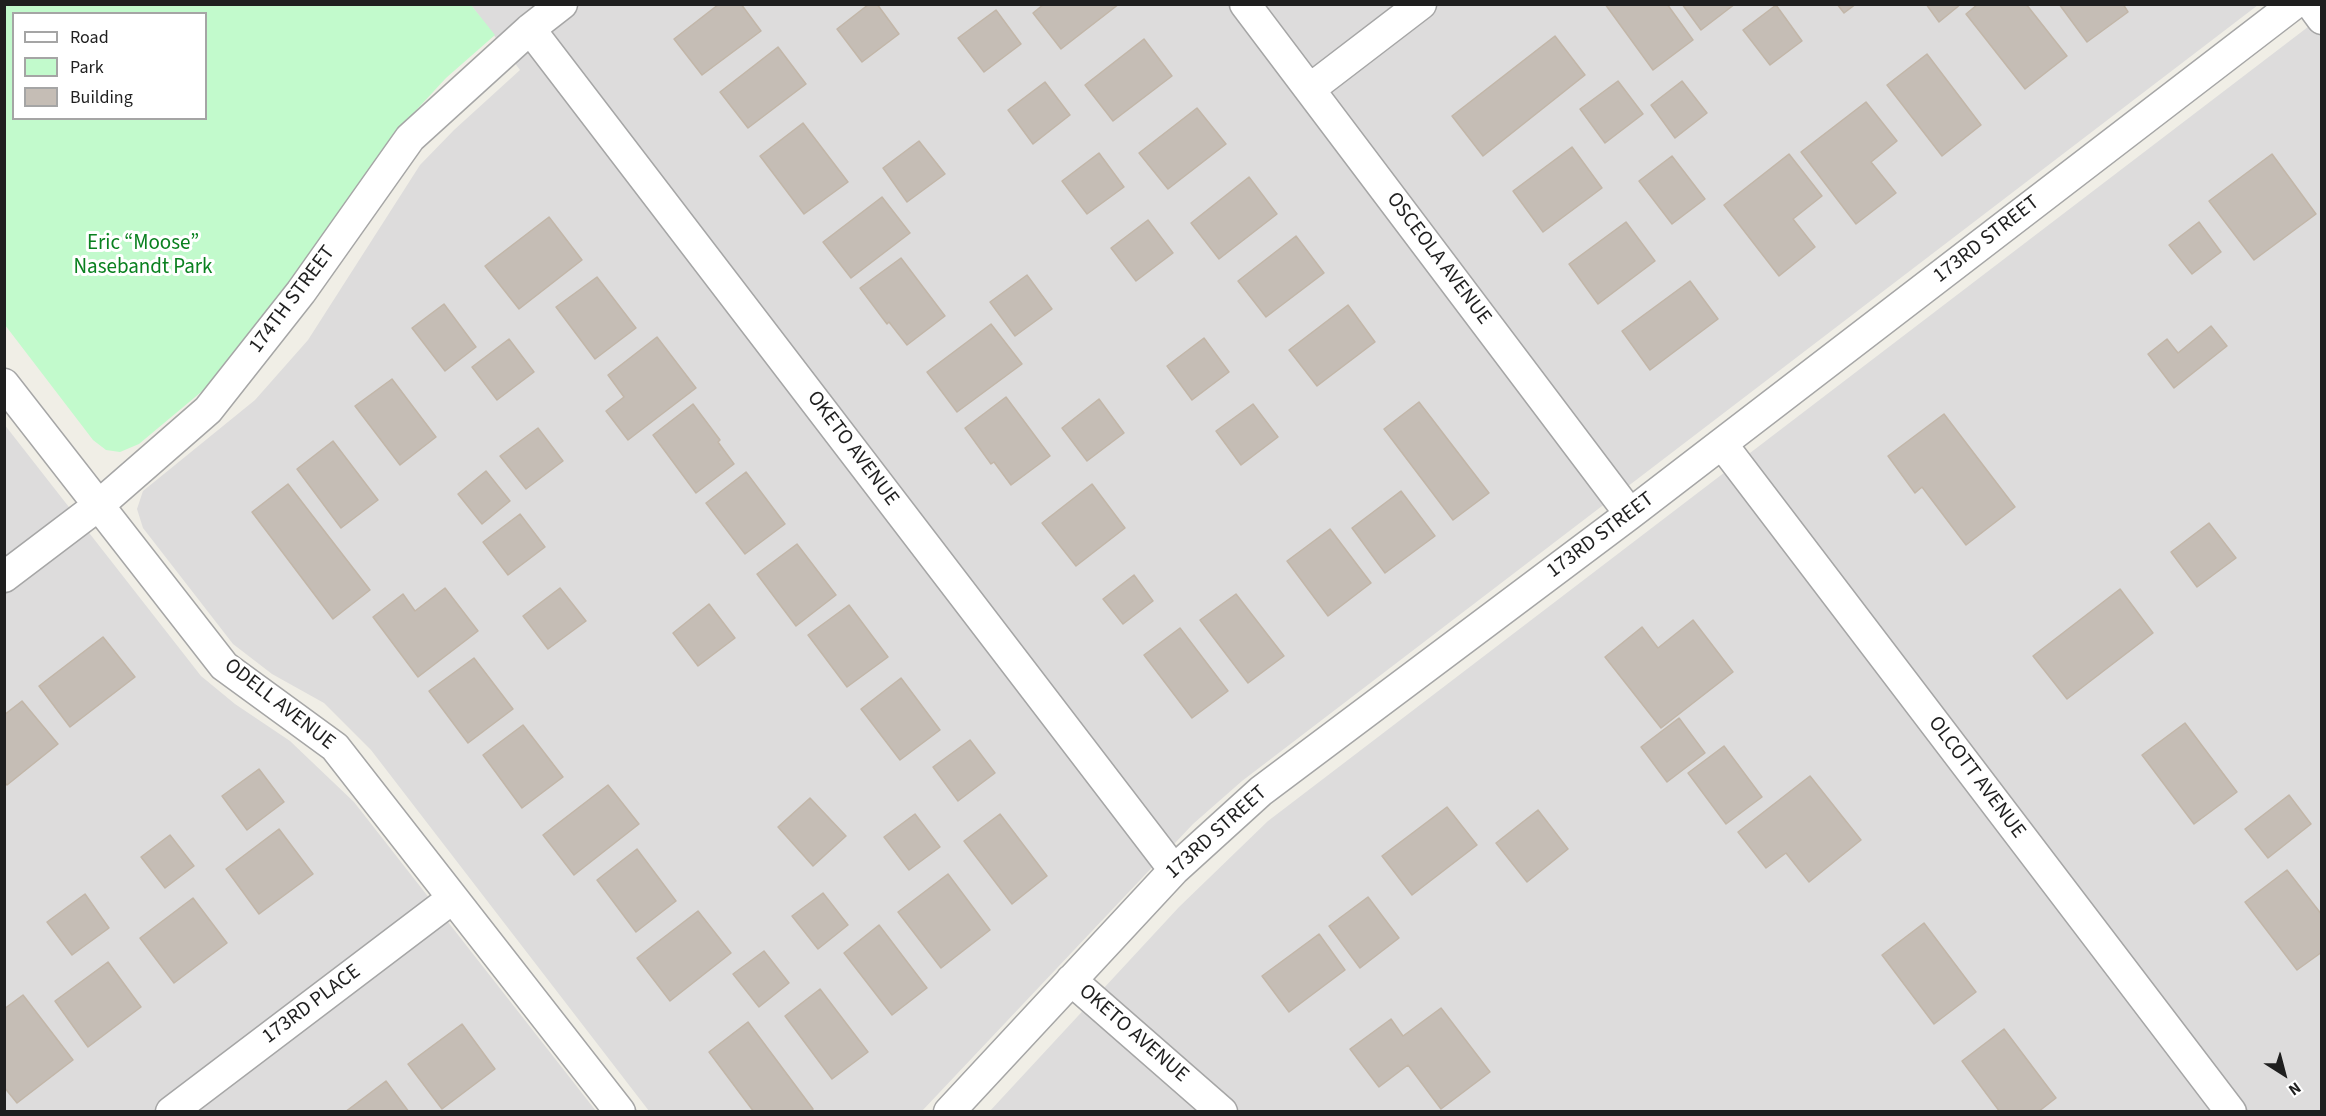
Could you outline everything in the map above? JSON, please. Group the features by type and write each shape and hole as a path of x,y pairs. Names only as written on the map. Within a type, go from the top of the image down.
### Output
{"street":[{"name":"174TH STREET","path":"4,577 99,505 208,410 301,292 410,138 530,29 562,4"},
{"name":"OSCEOLA AVENUE","path":"1245,4 1630,514"},
{"path":"1310,89 1422,4"},
{"name":"173RD STREET","path":"949,1112 1174,870 1261,791 1722,444 2294,4"},
{"path":"2311,4 2322,19"},
{"name":"OKETO AVENUE","path":"530,29 1174,870"},
{"name":"ODELL AVENUE","path":"4,384 224,666 335,747 620,1112"},
{"name":"OLCOTT AVENUE","path":"1722,444 2230,1112"},
{"name":"173RD PLACE","path":"171,1112 453,898"},
{"name":"OKETO AVENUE","path":"1071,980 1222,1112"}],"shaded area":[{"path":"471,5 2258,5 1242,781 1193,824 922,1111 649,1111 371,750 324,703 272,674 233,644 143,528 137,509 143,491 255,400 308,340 420,165 454,130 520,70"},
{"path":"2321,17 2321,1111 989,1112 1179,907 1268,821"},
{"path":"4,424 201,676 235,704 290,741 354,802 596,1111 5,1111"}],"green space":[{"name":"Eric “Moose” Nasebandt Park","path":"5,5 471,5 495,35 446,78 397,131 231,367 139,444 120,452 106,450 93,440 5,325"}],"building":[{"path":"719,4 741,4 761,31 702,75 674,39"},
{"path":"869,4 877,4 899,34 862,62 837,29"},
{"path":"1044,4 1119,4 1061,49 1033,13"},
{"path":"1605,4 1667,4 1693,40 1653,70"},
{"path":"1682,4 1735,4 1701,30"},
{"path":"1837,4 1856,4 1844,13"},
{"path":"1926,4 1961,4 1939,22"},
{"path":"1978,4 2026,4 2067,56 2025,89 1966,14"},
{"path":"2059,4 2123,4 2128,12 2087,42"},
{"path":"1776,5 1802,41 1770,65 1743,30"},
{"path":"996,10 1021,44 984,72 958,38"},
{"path":"1555,36 1585,75 1483,156 1452,116"},
{"path":"1144,39 1172,76 1113,121 1085,85"},
{"path":"778,47 806,84 748,128 720,92"},
{"path":"1927,54 1981,125 1942,156 1887,85"},
{"path":"1618,81 1643,114 1605,143 1580,109"},
{"path":"1682,81 1707,113 1675,138 1651,105"},
{"path":"1045,82 1070,115 1033,144 1008,110"},
{"path":"1866,102 1897,141 1871,162 1896,193 1856,224 1801,152"},
{"path":"1197,108 1226,144 1168,189 1139,153"},
{"path":"803,123 848,182 804,214 760,156"},
{"path":"919,141 945,174 907,202 883,168"},
{"path":"1572,147 1602,188 1543,232 1513,191"},
{"path":"1099,153 1124,187 1087,214 1062,181"},
{"path":"1789,154 1822,196 1793,219 1815,247 1779,276 1724,205"},
{"path":"2272,154 2316,214 2254,260 2209,201"},
{"path":"1672,156 1705,199 1672,224 1639,181"},
{"path":"1249,177 1277,214 1219,259 1191,223"},
{"path":"882,197 910,233 851,278 823,242"},
{"path":"549,217 582,260 519,309 485,266"},
{"path":"1148,220 1173,253 1136,281 1111,248"},
{"path":"1626,222 1655,261 1598,304 1569,264"},
{"path":"2199,222 2221,252 2192,274 2169,245"},
{"path":"1296,236 1324,273 1266,317 1238,281"},
{"path":"901,258 945,316 907,345 889,322 887,324 860,288"},
{"path":"1027,275 1052,309 1015,336 990,302"},
{"path":"597,277 636,328 595,359 556,307"},
{"path":"1690,281 1718,319 1650,370 1622,331"},
{"path":"444,304 476,347 445,371 412,328"},
{"path":"1348,305 1375,342 1317,386 1289,350"},
{"path":"991,324 1022,364 957,412 927,372"},
{"path":"2211,326 2227,346 2174,388 2148,354 2167,339 2178,353"},
{"path":"657,337 696,388 628,440 606,411 624,397 608,375"},
{"path":"1204,338 1229,372 1192,400 1167,366"},
{"path":"509,339 534,372 497,400 472,367"},
{"path":"392,379 436,437 400,465 355,406"},
{"path":"1006,397 1050,456 1011,485 994,462 991,464 965,428"},
{"path":"1099,399 1124,433 1087,461 1062,428"},
{"path":"1419,402 1489,493 1453,520 1384,429"},
{"path":"693,404 720,440 718,442 734,464 696,493 653,435"},
{"path":"1253,404 1278,437 1241,465 1216,431"},
{"path":"1944,414 2015,507 1966,545 1922,487 1915,493 1888,456"},
{"path":"538,428 563,461 526,489 500,456"},
{"path":"333,441 378,500 341,528 297,469"},
{"path":"486,471 510,501 482,524 458,494"},
{"path":"746,472 785,524 745,554 706,503"},
{"path":"288,484 370,590 333,619 252,512"},
{"path":"1092,484 1125,528 1076,566 1042,523"},
{"path":"1401,491 1435,536 1385,573 1352,528"},
{"path":"520,514 545,547 508,575 483,542"},
{"path":"2209,523 2236,558 2197,587 2171,552"},
{"path":"1330,529 1371,583 1328,616 1287,561"},
{"path":"797,544 836,595 796,626 757,574"},
{"path":"1134,575 1153,601 1123,624 1103,599"},
{"path":"445,588 478,631 418,677 373,617 403,594 415,611"},
{"path":"560,588 586,621 548,649 523,616"},
{"path":"2120,589 2153,633 2067,699 2033,656"},
{"path":"1236,594 1284,656 1248,683 1200,620"},
{"path":"709,604 735,638 698,666 673,633"},
{"path":"849,605 888,657 847,687 808,635"},
{"path":"1693,620 1733,672 1661,728 1605,657 1642,627 1658,648"},
{"path":"1180,628 1228,691 1192,718 1144,655"},
{"path":"103,637 135,677 70,727 39,686"},
{"path":"474,658 513,709 468,743 429,691"},
{"path":"901,678 940,730 900,760 861,709"},
{"path":"22,701 58,744 7,785 4,782 4,715"},
{"path":"1679,718 1705,753 1667,782 1641,747"},
{"path":"2185,723 2237,792 2194,824 2142,755"},
{"path":"523,725 563,777 522,808 483,755"},
{"path":"970,740 995,773 958,801 933,767"},
{"path":"1724,746 1762,797 1726,824 1688,773"},
{"path":"259,769 284,802 247,830 222,796"},
{"path":"1810,776 1861,840 1809,882 1786,853 1766,868 1738,832"},
{"path":"608,785 639,824 574,875 543,835"},
{"path":"2289,795 2311,824 2268,858 2245,829"},
{"path":"810,798 846,836 813,866 778,827"},
{"path":"1447,807 1477,845 1412,895 1382,856"},
{"path":"1538,810 1568,849 1527,882 1496,843"},
{"path":"915,814 940,847 909,870 884,837"},
{"path":"1000,814 1047,876 1012,904 964,841"},
{"path":"279,829 313,874 259,914 226,869"},
{"path":"170,835 194,866 165,888 141,857"},
{"path":"637,849 676,901 636,932 597,880"},
{"path":"2287,870 2322,915 2322,952 2297,970 2245,902"},
{"path":"948,874 990,930 941,968 898,912"},
{"path":"823,893 848,925 818,949 792,916"},
{"path":"85,894 109,928 72,955 47,922"},
{"path":"1368,897 1399,938 1360,968 1329,926"},
{"path":"193,898 227,943 174,983 140,938"},
{"path":"698,911 731,953 670,1001 637,958"},
{"path":"1924,923 1976,992 1934,1024 1882,955"},
{"path":"879,925 927,988 892,1015 844,953"},
{"path":"1319,934 1345,970 1289,1012 1262,976"},
{"path":"764,951 789,983 759,1007 733,974"},
{"path":"108,962 141,1007 88,1047 55,1001"},
{"path":"820,989 868,1052 832,1079 785,1016"},
{"path":"23,995 73,1060 17,1103 4,1087 4,1009"},
{"path":"1441,1008 1490,1072 1441,1109 1408,1065 1379,1087 1350,1049 1391,1019 1403,1036"},
{"path":"748,1022 813,1109 811,1112 754,1112 709,1052"},
{"path":"462,1024 495,1069 442,1109 408,1064"},
{"path":"2004,1029 2056,1098 2038,1112 2000,1112 1962,1061"},
{"path":"386,1081 409,1112 345,1112"}]}
